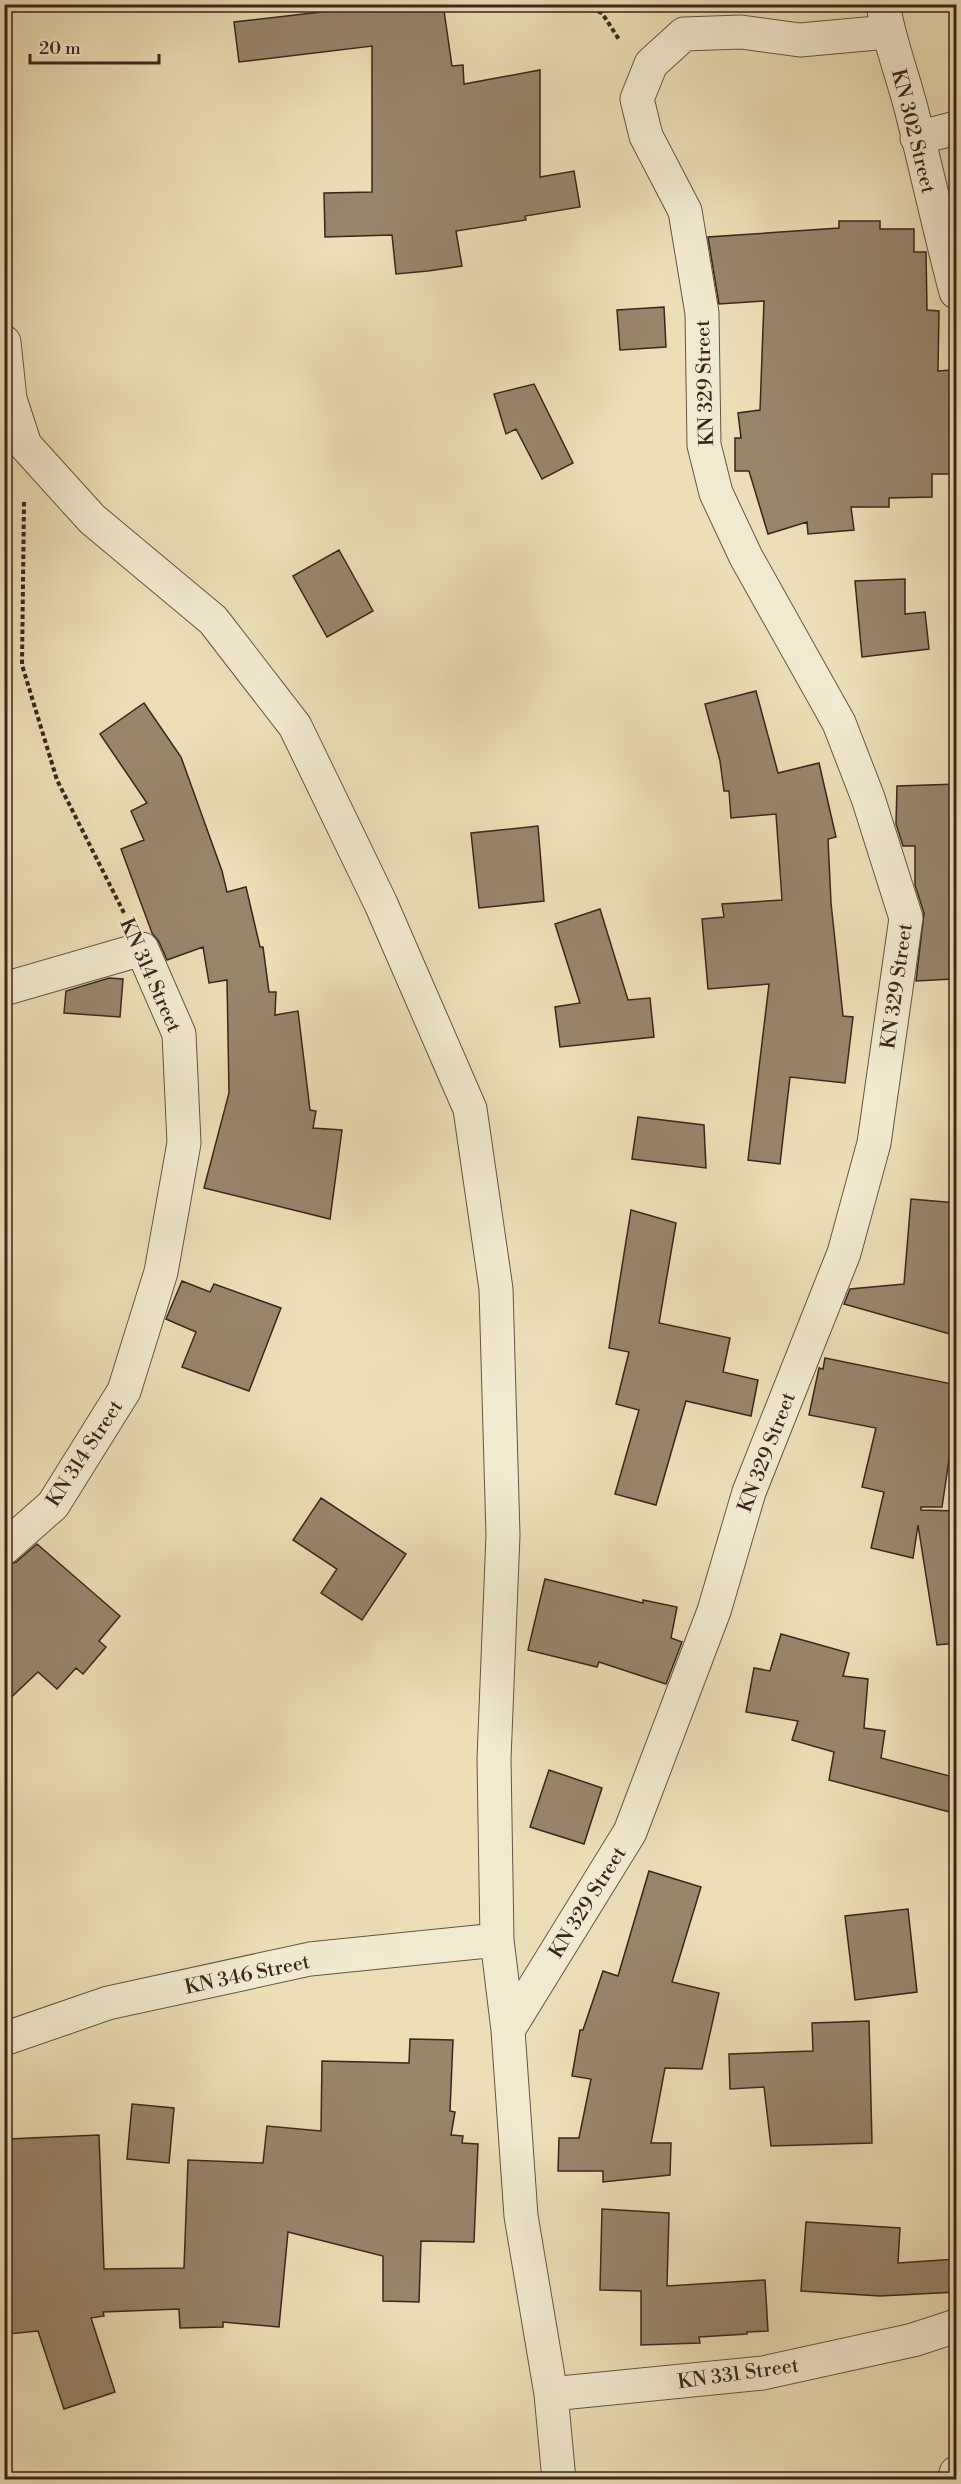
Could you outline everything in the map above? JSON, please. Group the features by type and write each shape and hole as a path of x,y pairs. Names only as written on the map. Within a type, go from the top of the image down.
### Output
{"street":[{"name":"KN 329 Street","path":"508,2030 630,1832 714,1611 749,1492 844,1253 874,1143 906,918 868,798 839,723 746,557 716,493 704,445 702,313 685,211 646,136 637,99 651,64 684,34 741,32 801,40 885,18"},
{"name":"KN 302 Street","path":"885,18 912,111 939,228 957,292"},
{"path":"917,138 957,128"},
{"path":"4,342 10,399 25,445 92,519 213,621 295,726 381,904 470,1109 496,1301 503,1535 494,1760 497,1940 508,2030 521,2216 551,2394 559,2480"},
{"path":"4,989 142,949"},
{"name":"KN 314 Street","path":"4,1548 53,1505 124,1391 161,1272 184,1143 179,1034 142,949"},
{"name":"KN 346 Street","path":"4,2039 108,2003 310,1959 497,1940"},
{"name":"KN 331 Street","path":"551,2394 763,2373 913,2340 957,2326"},
{"path":"956,2480 957,2473"}],"path":[{"path":"577,4 602,13 645,80"},
{"name":"KN 314 Street","path":"25,445 22,665 57,780 142,949"}],"building":[{"path":"321,4 443,4 452,66 463,65 464,84 540,70 540,177 574,171 580,207 525,216 526,220 456,231 462,266 428,271 396,274 392,235 325,237 324,193 372,192 372,46 239,62 234,22 321,12"},
{"path":"839,221 880,221 880,229 914,229 914,252 926,252 927,310 939,311 938,371 951,370 957,384 957,474 932,474 932,497 889,498 889,507 851,507 854,530 808,534 807,522 768,534 749,471 735,471 735,438 741,438 738,413 760,410 764,301 719,304 708,237 839,228"},
{"path":"664,307 666,347 620,350 617,310"},
{"path":"534,384 573,463 542,479 516,429 506,434 494,394"},
{"path":"339,550 373,611 327,637 293,576"},
{"path":"905,579 905,614 925,612 929,649 862,657 855,581"},
{"path":"756,691 778,773 819,763 836,837 828,839 831,903 843,1016 853,1017 845,1083 790,1077 780,1164 748,1160 769,984 708,989 702,919 724,917 722,904 782,900 776,814 731,818 729,791 724,791 720,761 705,704"},
{"path":"144,703 181,757 222,871 227,892 246,887 260,947 263,947 269,992 276,992 275,1015 298,1011 310,1110 316,1111 313,1128 342,1130 330,1219 204,1188 229,1093 227,980 209,983 203,947 167,960 152,933 121,849 144,840 131,811 147,803 100,734"},
{"path":"957,784 956,933 951,933 953,979 916,981 924,913 915,885 915,846 903,846 896,824 897,786"},
{"path":"538,826 544,901 479,908 471,833"},
{"path":"600,909 628,1000 650,998 654,1037 560,1047 555,1007 580,1003 555,924"},
{"path":"109,978 123,979 120,1017 64,1013 66,991"},
{"path":"638,1117 704,1125 706,1168 632,1159"},
{"path":"911,1199 957,1203 957,1336 844,1304 850,1289 904,1284"},
{"path":"631,1210 676,1223 659,1323 730,1338 723,1372 758,1380 751,1416 686,1401 656,1505 615,1494 639,1410 616,1404 629,1352 609,1348"},
{"path":"182,1281 210,1292 214,1284 281,1308 249,1391 182,1367 196,1332 166,1319"},
{"path":"825,1358 957,1385 957,1405 942,1507 921,1507 921,1510 957,1511 957,1643 937,1645 918,1525 913,1558 871,1548 884,1492 862,1487 876,1428 809,1415 819,1368 823,1369"},
{"path":"321,1498 406,1554 362,1620 321,1593 337,1569 293,1540"},
{"path":"37,1544 120,1616 99,1641 106,1647 83,1674 76,1668 57,1689 38,1672 4,1704 4,1566 16,1562"},
{"path":"545,1579 643,1603 643,1600 677,1607 671,1638 682,1642 666,1684 599,1662 597,1667 528,1650"},
{"path":"781,1634 849,1653 843,1676 868,1679 864,1728 885,1731 881,1758 957,1778 957,1814 829,1780 834,1752 792,1740 798,1721 746,1712 754,1668 770,1671"},
{"path":"549,1770 602,1788 584,1844 530,1827"},
{"path":"649,1871 701,1887 672,1982 719,1993 702,2069 665,2068 651,2143 671,2143 670,2175 603,2182 603,2171 558,2171 559,2138 579,2138 591,2079 572,2076 580,2030 583,2030 603,1971 618,1976"},
{"path":"908,1909 917,1992 855,2000 845,1916"},
{"path":"869,2021 872,2143 771,2146 764,2087 730,2089 729,2054 813,2051 812,2023"},
{"path":"410,2039 453,2040 450,2111 455,2112 451,2135 463,2136 462,2143 478,2144 474,2242 421,2241 419,2302 383,2301 383,2256 288,2232 279,2327 223,2322 223,2327 180,2328 179,2309 103,2312 104,2316 91,2318 115,2392 64,2409 38,2331 8,2334 5,2257 10,2257 8,2224 11,2224 8,2139 99,2135 104,2269 184,2268 188,2160 263,2163 267,2126 321,2131 322,2061 409,2063"},
{"path":"132,2104 174,2108 169,2163 127,2159"},
{"path":"602,2209 669,2213 667,2286 765,2280 768,2331 699,2337 700,2343 641,2345 641,2291 600,2290"},
{"path":"806,2222 900,2228 898,2263 957,2259 957,2292 880,2296 801,2291"}]}
